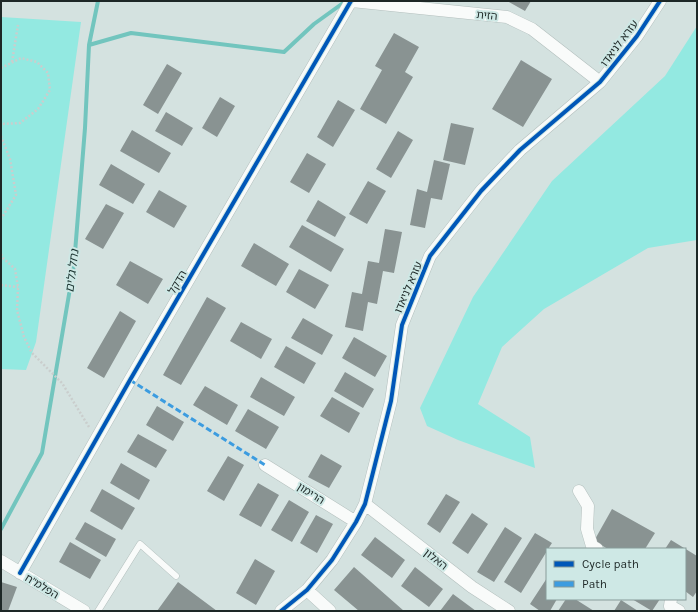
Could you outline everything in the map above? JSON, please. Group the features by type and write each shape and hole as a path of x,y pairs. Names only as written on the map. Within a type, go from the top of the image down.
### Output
{"street":[{"name":"הזית","path":"352,1 507,17 532,29 600,82"},
{"name":"הדקל","path":"20,572 352,1"},
{"name":"עזרא לניאדו","path":"281,611 307,590 332,560 356,522 365,504 391,401 402,325 430,256 481,191 520,150 600,82 637,36 660,1"},
{"name":"הרימון","path":"265,465 356,522"},
{"path":"579,491 588,506 587,529 592,546 595,548"},
{"name":"האלון","path":"365,504 472,587 509,611"},
{"name":"הפלמ\"ח","path":"1,561 84,611"},
{"path":"307,590 330,611"}],"lane":[{"path":"98,611 140,544 176,576"}],"path":[{"path":"12,62 18,25"},
{"path":"1,68 21,58 36,62 48,73 50,90 38,109 20,123 1,124"},
{"path":"1,136 10,159 16,195 1,219"},
{"path":"1,254 3,258 15,269 18,287 17,310 24,337 32,353 62,383 85,419 96,440"},
{"path":"1,286 18,287"}],"shaded area":[{"path":"1,17 81,22 36,342 26,370 1,369"},
{"path":"697,26 697,240 648,248 544,309 502,347 478,404 530,437 535,468 458,440 427,426 420,408 473,297 552,181 665,76"}],"building":[{"path":"507,1 531,1 525,11"},
{"path":"394,33 419,47 405,72 413,77 386,124 360,109 382,70 375,66"},
{"path":"521,60 552,79 523,127 492,109"},
{"path":"167,64 182,73 158,114 143,105"},
{"path":"220,97 235,106 217,137 202,128"},
{"path":"338,100 355,110 333,147 317,137"},
{"path":"166,112 193,128 182,146 155,131"},
{"path":"451,123 474,128 465,165 443,160"},
{"path":"132,130 171,153 159,173 120,151"},
{"path":"398,131 413,140 391,178 376,169"},
{"path":"307,153 326,164 309,193 290,182"},
{"path":"434,160 450,164 442,200 431,198 425,228 410,225 417,189 427,192"},
{"path":"111,164 145,184 133,204 99,185"},
{"path":"368,181 386,191 367,224 349,214"},
{"path":"159,190 187,206 174,228 146,212"},
{"path":"318,200 346,217 335,237 306,221"},
{"path":"106,204 124,213 103,249 85,239"},
{"path":"302,225 344,249 331,272 289,247"},
{"path":"385,229 402,232 394,273 383,271 377,304 368,302 363,331 345,327 352,292 362,294 368,261 379,263"},
{"path":"254,243 289,264 276,286 241,266"},
{"path":"130,261 163,279 148,304 116,285"},
{"path":"299,269 329,285 315,309 286,292"},
{"path":"207,297 226,308 181,385 163,375"},
{"path":"120,311 136,321 104,378 87,368"},
{"path":"303,318 333,335 322,355 291,338"},
{"path":"241,322 272,339 261,359 230,341"},
{"path":"354,337 387,356 375,377 342,358"},
{"path":"286,346 316,363 304,384 274,367"},
{"path":"345,372 374,389 363,408 334,391"},
{"path":"261,377 295,397 284,416 250,397"},
{"path":"205,386 238,405 227,425 193,405"},
{"path":"332,397 360,413 349,433 320,416"},
{"path":"157,406 184,422 173,441 146,425"},
{"path":"248,409 279,427 266,449 235,431"},
{"path":"138,434 167,450 156,468 127,452"},
{"path":"321,454 342,466 329,488 308,477"},
{"path":"228,456 244,465 224,501 207,491"},
{"path":"121,463 150,480 139,500 110,483"},
{"path":"258,483 279,495 261,527 239,515"},
{"path":"102,489 135,508 122,530 90,511"},
{"path":"446,494 460,502 440,533 427,524"},
{"path":"289,500 309,512 292,542 271,530"},
{"path":"612,509 655,533 646,548 606,548 594,541"},
{"path":"472,513 488,524 468,554 452,543"},
{"path":"316,515 333,524 317,553 300,543"},
{"path":"85,522 116,539 106,557 75,539"},
{"path":"505,527 522,538 494,582 477,572"},
{"path":"535,533 552,543 549,548 546,548 546,553 521,593 504,582"},
{"path":"375,537 405,560 392,578 361,555"},
{"path":"671,540 684,548 666,548"},
{"path":"70,542 101,560 90,579 59,562"},
{"path":"686,549 697,556 697,591 693,597 686,592"},
{"path":"255,559 275,571 256,605 236,593"},
{"path":"354,567 404,611 359,611 334,590"},
{"path":"415,567 443,589 429,607 401,586"},
{"path":"546,580 546,600 556,600 550,611 540,611 530,604"},
{"path":"1,582 17,587 8,611 1,611"},
{"path":"178,582 217,611 157,611"},
{"path":"453,594 476,611 440,611"},
{"path":"565,600 577,600 594,611 558,611"},
{"path":"621,600 638,611 614,611"},
{"path":"634,600 659,600 652,611"}],"waterway":[{"name":"נחל גלים","path":"1,529 42,453 74,265 85,128 89,45 98,1"},
{"path":"89,45 131,33 284,52 314,24 346,1"}],"marked path":[{"path":"130,380 265,465"}],"cycle path":[{"path":"20,573 130,380 351,1"},
{"path":"281,611 307,590 332,560 356,522 365,504 391,401 402,325 430,256 481,191 520,150 600,82 637,36 660,1"}]}
